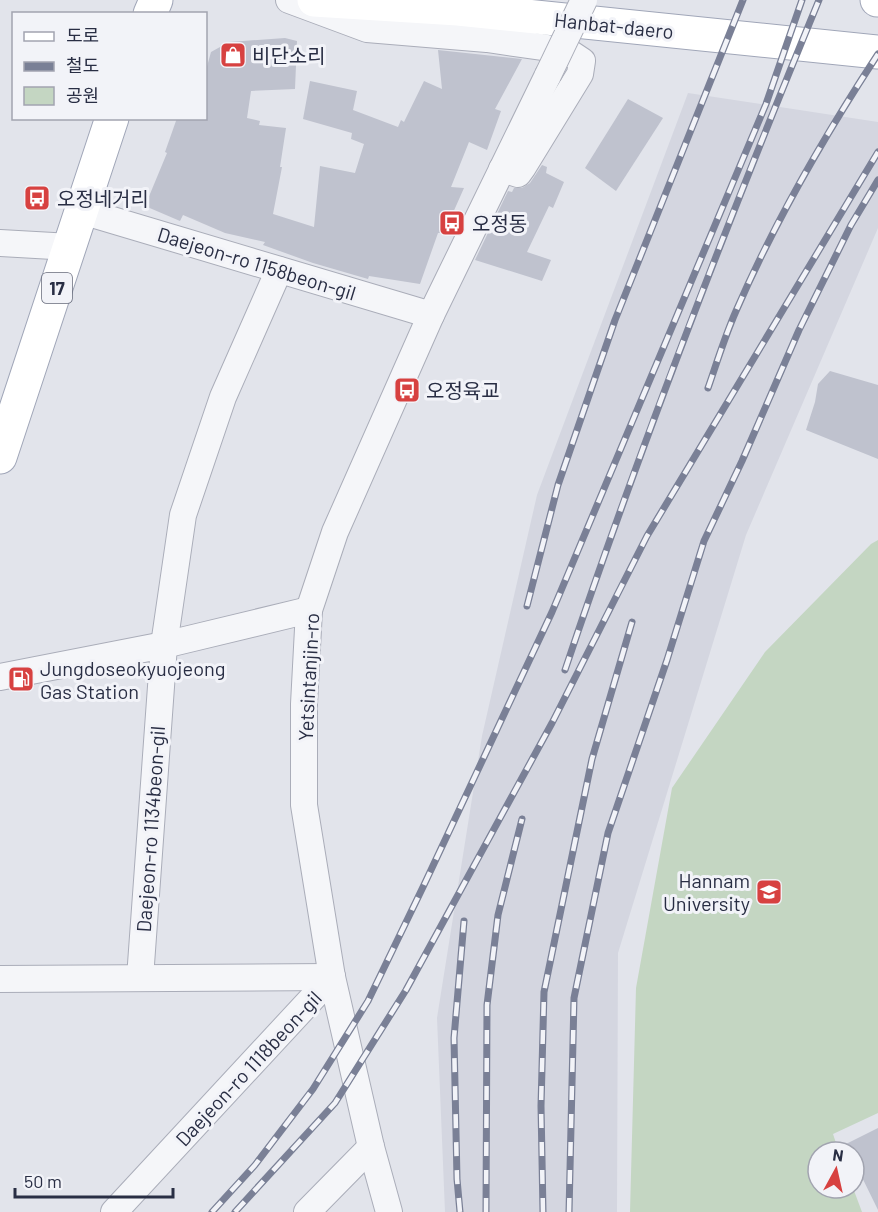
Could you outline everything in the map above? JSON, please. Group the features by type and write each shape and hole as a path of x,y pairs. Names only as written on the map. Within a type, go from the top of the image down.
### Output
{"main road":[{"name":"Hanbat-daero","path":"314,0 458,9 878,52"},
{"name":"17","path":"0,457 111,120"}],"street":[{"path":"289,0 367,29 487,39 542,47 570,53 582,61 580,74 518,174 502,169"},
{"name":"Yetsintanjin-ro","path":"389,1212 371,1147 332,977 304,805 304,704 309,610 335,532 431,315 584,0"},
{"name":"Daejeon-ro 1158beon-gil","path":"82,211 431,315"},
{"path":"0,243 71,247"},
{"name":"Daejeon-ro 1134beon-gil","path":"140,978 164,645 183,515 223,397 279,270"},
{"path":"0,677 164,645 309,610"},
{"path":"0,979 332,977"},
{"name":"Daejeon-ro 1118beon-gil","path":"114,1212 332,977"},
{"path":"307,1212 371,1147"}],"shaded area":[{"path":"688,93 878,122 878,228 746,535 618,953 617,1212 445,1212 437,1018 482,736 537,495"}],"green space":[{"name":"Hannam University","path":"878,540 878,1113 833,1134 835,1140 806,1140 806,1200 858,1200 862,1212 630,1212 636,988 672,788 765,652 871,544"}],"building":[{"path":"285,38 297,41 295,89 251,91 247,118 260,121 259,125 286,128 280,167 282,167 273,214 314,227 320,166 355,173 364,144 351,139 352,133 303,119 310,81 357,91 353,110 398,127 401,120 404,122 424,81 442,89 438,50 522,59 495,109 501,111 487,150 469,142 451,187 464,188 444,233 438,233 420,284 369,276 368,279 263,245 265,242 225,233 183,215 180,221 145,206 167,153 165,152 176,120 207,120 207,66 211,52 229,42"},
{"path":"628,99 663,118 616,191 585,168"},
{"path":"542,165 547,167 546,173 564,182 553,208 549,206 527,252 551,260 542,281 475,260 508,191 512,192 514,188 522,188 530,183"},
{"path":"830,371 878,385 878,459 806,430 818,384"},
{"path":"878,1128 878,1210 866,1186 866,1140 854,1140"}],"railway":[{"path":"527,606 558,485 615,320 743,0"},
{"path":"212,1212 255,1165 313,1089 368,1001 552,612 766,104 802,0"},
{"path":"565,670 686,333 819,0"},
{"path":"708,388 732,320 767,244 820,147 878,54"},
{"path":"235,1212 335,1103 406,990 552,723 647,536 878,152"},
{"path":"569,1212 574,998 608,833 667,660 704,541 742,461 799,330 851,225 878,180"},
{"path":"543,1212 541,1106 544,992 592,759 632,622"},
{"path":"486,1212 487,1005 498,915 522,819"},
{"path":"460,1212 457,1179 454,1038 464,921"}],"place":[{"name":"비단소리","path":"233,55"},
{"name":"오정네거리","path":"37,198"},
{"name":"오정동","path":"452,223"},
{"name":"오정육교","path":"407,390"},
{"name":"Jungdoseokyuojeong Gas Station","path":"21,679"},
{"name":"Hannam University","path":"769,892"}]}
